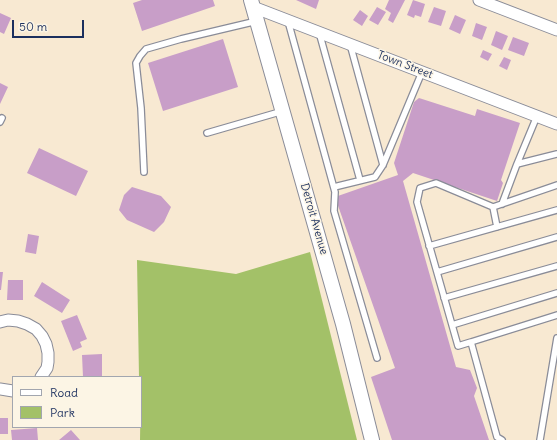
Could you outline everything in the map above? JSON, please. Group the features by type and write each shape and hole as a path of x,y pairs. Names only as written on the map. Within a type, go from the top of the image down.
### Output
{"street":[{"path":"479,0 557,30"},
{"name":"Town Street","path":"252,4 288,20 557,124"},
{"name":"Detroit Avenue","path":"252,4 343,324 372,440"},
{"path":"0,322 8,320 18,321 28,324 36,329 42,336 48,353 44,373"},
{"path":"0,389 12,391"}],"lane":[{"path":"288,20 334,187 334,211 377,358"},
{"path":"144,172 141,108 136,63 140,56 146,49 257,21"},
{"path":"319,32 360,180"},
{"path":"350,44 383,165"},
{"path":"334,187 375,177 383,165 422,72"},
{"path":"207,133 283,111"},
{"path":"502,204 537,116"},
{"path":"517,164 557,154"},
{"path":"557,185 493,207 436,183 420,188 417,202 458,346 557,315"},
{"path":"493,207 497,227"},
{"path":"429,246 557,210"},
{"path":"437,272 557,237"},
{"path":"444,298 557,266"},
{"path":"452,325 557,293"},
{"path":"540,440 557,338"},
{"path":"471,342 498,437 502,440"}],"green space":[{"path":"310,252 357,440 140,440 140,428 142,428 142,376 139,376 137,260 236,274"}],"building":[{"path":"142,0 213,0 215,6 142,31 133,3"},
{"path":"296,0 319,0 316,9"},
{"path":"389,0 405,0 393,23 388,20 391,13 385,9"},
{"path":"413,0 425,4 421,17 415,15 414,18 407,15"},
{"path":"377,7 386,12 378,25 369,20"},
{"path":"434,7 446,11 441,26 428,22"},
{"path":"360,10 368,16 362,26 353,20"},
{"path":"0,13 11,18 4,34 0,32"},
{"path":"455,15 466,20 460,34 449,29"},
{"path":"476,23 487,27 482,40 472,36"},
{"path":"496,31 508,36 502,50 491,45"},
{"path":"513,37 529,43 524,56 508,50"},
{"path":"223,39 238,87 163,111 148,63"},
{"path":"483,50 492,54 488,61 480,57"},
{"path":"504,57 511,60 507,70 499,66"},
{"path":"0,83 8,87 0,104"},
{"path":"419,98 475,116 477,109 520,123 501,180 503,183 497,201 413,173 403,181 456,367 470,370 477,388 474,396 489,440 392,440 371,377 395,368 335,197 398,175 394,163 414,102"},
{"path":"39,148 88,171 76,196 27,173"},
{"path":"132,187 161,196 171,207 164,222 154,232 127,220 119,210 124,195"},
{"path":"28,234 39,236 36,254 25,252"},
{"path":"0,272 3,272 1,290 0,290"},
{"path":"8,280 23,280 23,300 7,300"},
{"path":"42,282 70,300 62,313 34,296"},
{"path":"77,315 87,339 80,342 82,347 73,351 61,321"},
{"path":"102,354 102,376 83,376 82,355"},
{"path":"0,418 8,418 8,434 0,434"},
{"path":"37,428 38,440 12,440 11,430"},
{"path":"71,430 80,440 59,440"}]}
